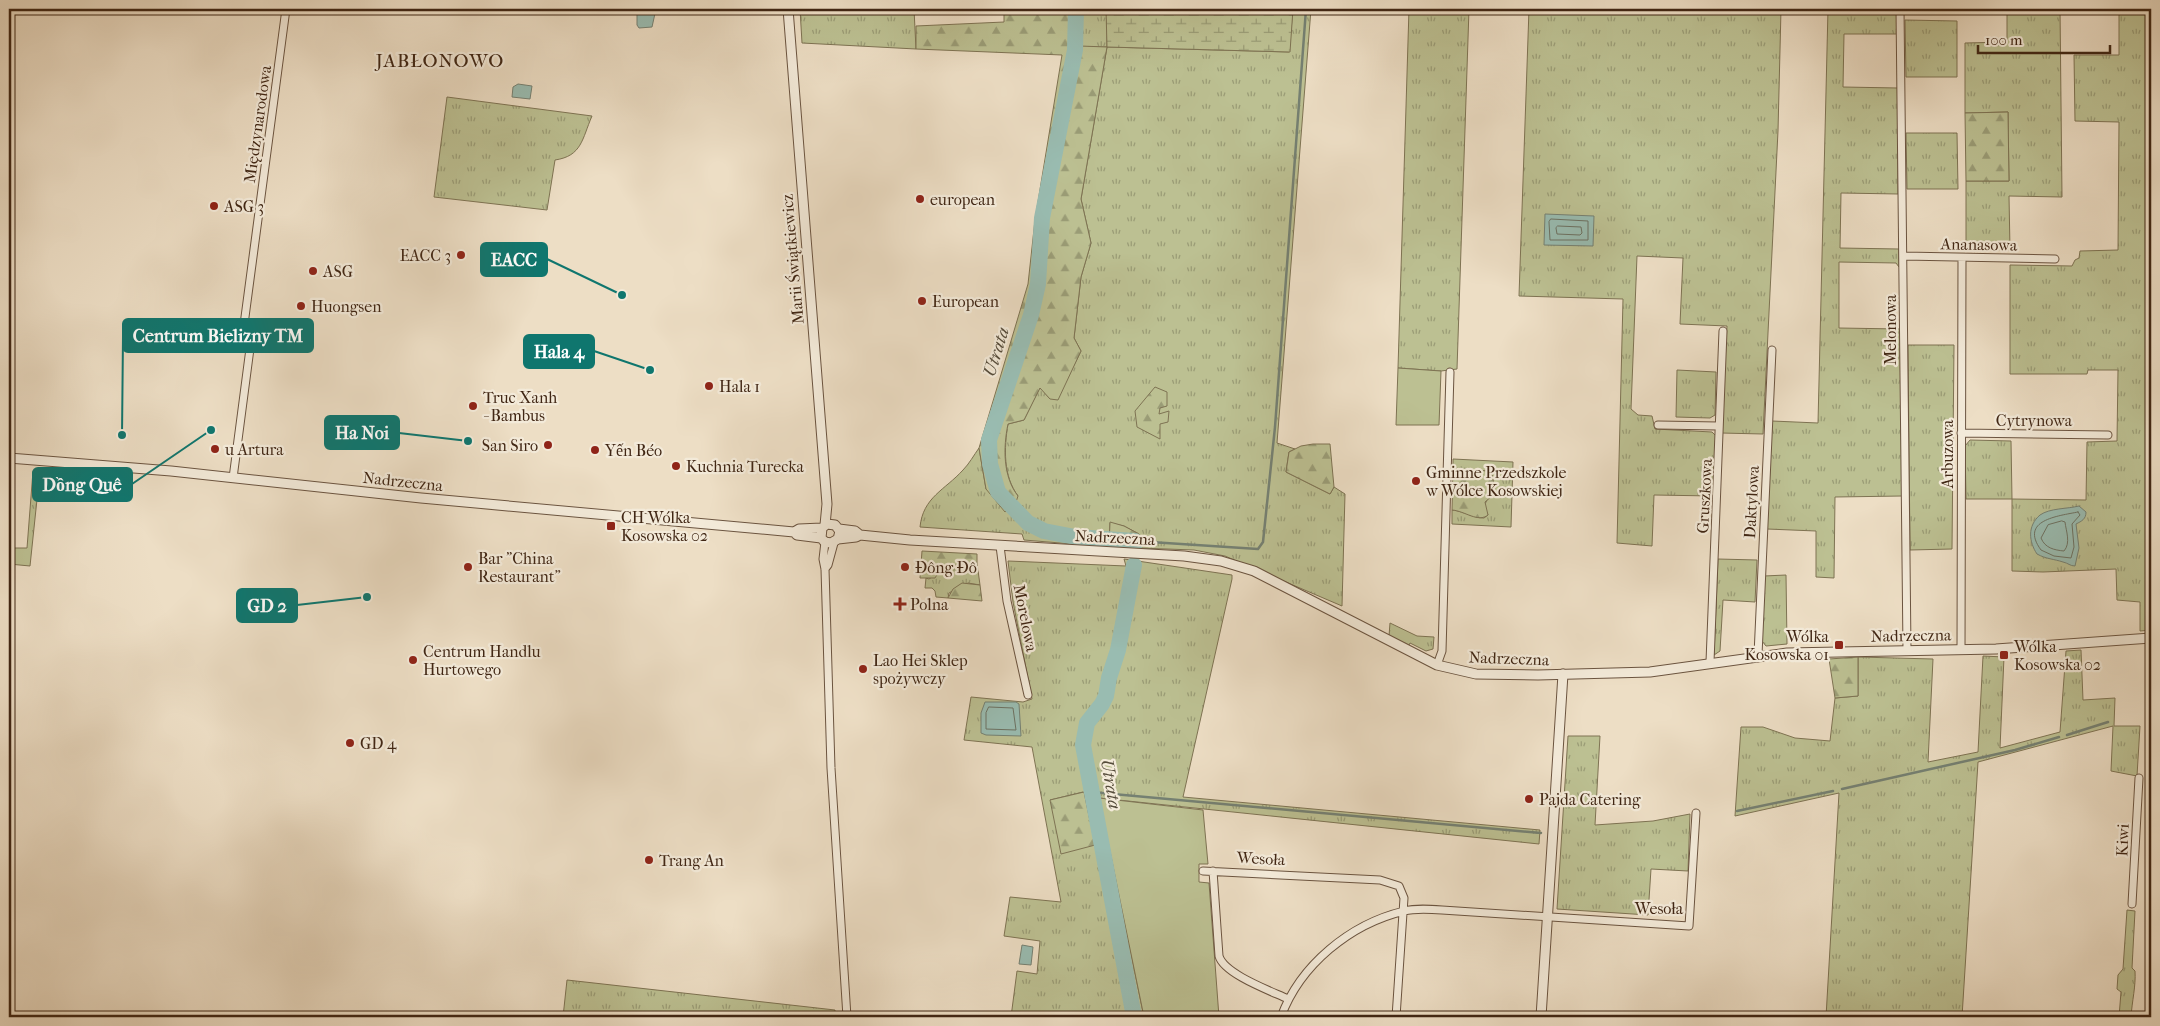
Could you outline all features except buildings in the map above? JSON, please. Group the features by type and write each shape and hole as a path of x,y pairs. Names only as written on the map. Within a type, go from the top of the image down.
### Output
{"street":[{"name":"Międzynarodowa","path":"233,478 251,341 243,332 286,9"},
{"name":"Marii Świątkiewicz","path":"788,9 827,508 831,512 830,526"},
{"name":"Melonowa","path":"1900,9 1908,650"},
{"name":"Ananasowa","path":"1904,256 1962,258 1986,256 2055,259"},
{"name":"Arbuzowa","path":"1961,650 1962,258"},
{"name":"Gruszkowa","path":"1710,662 1723,331"},
{"name":"Daktylowa","path":"1758,655 1772,350"},
{"path":"1437,665 1442,650 1450,372"},
{"path":"1658,425 1718,426"},
{"name":"Cytrynowa","path":"1961,433 2108,435"},
{"name":"Nadrzeczna","path":"9,458 162,470 411,497 794,532 798,535 830,540 856,537 860,534"},
{"name":"Nadrzeczna","path":"794,532 799,529 830,526 855,531 860,534 910,540 1184,556 1232,564 1264,576 1437,665 1476,674 1650,672 1787,652 1996,649 2151,638"},
{"path":"830,526 830,540 823,559 825,569 831,768 847,1017"},
{"path":"830,526 830,540"},
{"name":"Morelowa","path":"1000,546 1007,601 1028,695"},
{"path":"1541,1017 1563,674"},
{"name":"Kiwi","path":"2132,904 2139,778"},
{"name":"Wesoła","path":"1282,1017 1288,999 1317,961 1340,941 1367,926 1404,912 1432,910 1689,926 1696,813"},
{"name":"Wesoła","path":"1203,871 1380,880 1399,886 1404,898 1404,912 1396,1017"},
{"name":"Wesoła","path":"1213,871 1219,956 1222,964 1233,972 1288,999"}],"green space":[{"path":"800,9 914,9 916,49 802,43"},
{"path":"1004,9 1080,9 1080,46 1107,47 1081,199 1091,243 1081,277 1074,338 1081,351 1058,400 1050,399 1040,388 1024,420 1008,424 1005,462 1009,480 1018,496 1016,502 1005,512 986,489 979,448 1028,284 1035,220 1062,55 916,49 916,26 1004,22"},
{"path":"1080,9 1107,9 1107,47 1079,47"},
{"path":"1106,9 1293,9 1290,52 1107,47"},
{"path":"1293,9 1311,9 1277,443 1295,449 1289,452 1286,472 1330,494 1334,487 1345,494 1342,606 1225,556 1194,550 1139,548 1139,534 1124,526 1110,523 1109,547 1024,540 1022,534 920,527 925,508 930,501 965,468 979,448 986,489 1018,496 1007,471 1006,443 1008,424 1024,420 1040,387 1050,399 1066,381 1081,351 1074,338 1081,277 1091,243 1081,199 1107,47 1289,52"},
{"path":"1409,9 1469,9 1457,369 1441,371 1398,368"},
{"path":"1529,9 1781,9 1778,131 1763,434 1721,433 1727,326 1680,324 1683,258 1637,256 1631,409 1638,415 1652,416 1655,429 1712,432 1716,436 1713,496 1654,495 1652,546 1617,543 1623,299 1519,296"},
{"path":"1828,9 1897,9 1897,34 1844,34 1843,87 1898,88 1898,194 1841,193 1840,248 1899,249 1899,267 1896,263 1839,262 1839,328 1900,329 1902,496 1835,497 1834,578 1816,577 1816,531 1767,529 1772,421 1818,423"},
{"path":"2007,9 2060,9 2062,197 2009,196 2010,250 1969,249 1966,245 1966,181 2009,181 2008,112 1965,113 1965,43 2007,42"},
{"path":"2119,9 2151,9 2151,630 2140,631 2140,602 2117,600 2116,569 2043,572 2012,571 2012,499 2086,500 2087,442 2117,441 2118,370 2088,370 2087,374 2010,374 2010,265 2072,266 2075,260 2079,258 2080,251 2118,250 2119,122 2075,121 2074,55 2119,55"},
{"path":"1905,20 1957,21 1957,77 1906,77"},
{"path":"447,97 592,116 583,139 576,150 571,155 555,160 547,210 434,197"},
{"path":"2008,112 2009,181 1966,181 1965,113"},
{"path":"1906,133 1957,133 1958,189 1907,189"},
{"path":"1908,345 1954,345 1952,549 1910,550"},
{"path":"1398,368 1441,371 1439,425 1396,425"},
{"path":"1677,370 1716,372 1715,415 1710,418 1676,417"},
{"path":"1155,387 1167,392 1167,406 1160,408 1159,414 1169,411 1168,422 1160,424 1160,439 1137,427 1135,411"},
{"path":"1970,440 2011,441 2012,499 1966,499 1965,446"},
{"path":"1330,444 1334,487 1330,494 1286,472 1289,452 1301,446"},
{"path":"1453,459 1513,462 1511,527 1452,524 1452,510 1480,518 1488,515 1484,506 1488,498 1488,471 1453,469"},
{"path":"1453,469 1488,471 1492,474 1495,490 1492,496 1485,502 1488,515 1480,518 1452,510"},
{"path":"33,471 40,471 30,566 9,564 9,548 27,548"},
{"path":"1110,522 1124,526 1139,534 1139,548 1109,547"},
{"path":"922,551 977,554 977,563 947,568 935,578 920,578"},
{"path":"1124,559 1232,575 1183,797 1540,830 1539,844 1099,798 1144,1017 1011,1017 1017,971 1037,974 1040,941 1004,936 1010,897 1061,902 1032,747 964,740 971,697 1023,702 1032,699 1013,602 1008,561 1126,566","holes":["1083,792 1090,821 1097,836 1050,800"]},
{"path":"1718,559 1757,560 1755,602 1723,600 1720,651 1714,655"},
{"path":"977,563 980,585 968,583 949,593 948,598 936,597 935,591 932,588 925,588 926,578 929,579 940,572 958,566"},
{"path":"1786,575 1787,644 1766,646 1762,641 1764,576"},
{"path":"962,583 980,585 982,601 948,598 953,589"},
{"path":"1390,623 1417,636 1434,637 1433,649 1426,651 1410,643 1408,647 1389,636"},
{"path":"2081,650 2083,700 2115,698 2114,726 2140,726 2137,776 2111,771 2113,726 1978,762 1962,1017 1826,1017 1839,793 1735,816 1741,727 1763,727 1795,738 1830,741 1835,698 1858,696 1858,657 1933,659 1928,762 1978,752 1983,656 2004,657 2000,748 2060,732 2066,651"},
{"path":"1858,657 1858,696 1835,698 1829,659"},
{"path":"1568,736 1600,736 1595,825 1653,821 1690,814 1688,871 1651,869 1648,915 1557,909"},
{"path":"1084,792 1090,821 1099,844 1061,854 1050,800"},
{"path":"1099,798 1203,810 1208,864 1199,864 1199,882 1209,883 1219,1017 1144,1017"},
{"path":"2127,910 2135,911 2132,968 2135,971 2135,982 2131,1017 2119,1017 2121,992 2117,989 2118,975 2123,969"},
{"path":"567,980 835,1010 835,1017 563,1017"}],"water":[{"path":"637,9 656,9 652,27 639,28 637,25"},
{"path":"518,84 532,86 530,99 512,97 513,87"},
{"path":"1545,214 1594,216 1593,246 1544,245"},
{"path":"2079,506 2086,512 2083,520 2076,524 2079,548 2075,566 2037,554 2031,539 2031,529 2036,519 2049,511"},
{"path":"985,702 1016,702 1019,704 1021,736 986,735 981,733 981,713"},
{"path":"1022,945 1033,947 1031,965 1019,964"}],"waterway":[{"name":"Utrata","path":"1076,9 1075,50 1042,218 1038,284 1031,315 989,440 990,464 998,492 1028,523 1044,531 1075,537 1135,541 1134,546"},
{"path":"1135,541 1258,549 1263,542 1275,427 1306,9"},
{"name":"Utrata","path":"1134,565 1118,650 1109,678 1106,696 1087,723 1083,745 1134,1017"},
{"path":"2067,735 2108,722"},
{"path":"1842,789 2015,750 2059,737"},
{"path":"1737,811 1833,791"},
{"path":"1091,792 1541,833"}],"place":[{"name":"european","path":"920,199"},
{"name":"ASG 3","path":"214,206"},
{"name":"EACC 3","path":"461,255"},
{"name":"ASG","path":"313,271"},
{"name":"EACC","path":"622,295"},
{"name":"European","path":"922,301"},
{"name":"Huongsen","path":"301,306"},
{"name":"Hala 4","path":"650,370"},
{"name":"Hala 1","path":"709,386"},
{"name":"Truc Xanh - Bambus","path":"473,406"},
{"name":"Dồng Quê","path":"211,430"},
{"name":"Centrum Bielizny TM","path":"122,435"},
{"name":"Ha Noi","path":"468,441"},
{"name":"San Siro","path":"548,445"},
{"name":"u Artura","path":"215,449"},
{"name":"Yến Béo","path":"595,450"},
{"name":"Kuchnia Turecka","path":"676,466"},
{"name":"Gminne Przedszkole w Wólce Kosowskiej","path":"1416,481"},
{"name":"CH Wólka Kosowska 02","path":"611,526"},
{"name":"Bar \"China Restaurant\"","path":"468,567"},
{"name":"Đông Đô","path":"905,567"},
{"name":"GD 2","path":"367,597"},
{"name":"Polna","path":"900,604"},
{"name":"Wólka Kosowska 01","path":"1839,645"},
{"name":"Wólka Kosowska 02","path":"2004,655"},
{"name":"Centrum Handlu Hurtowego","path":"413,660"},
{"name":"Lao Hei Sklep spożywczy","path":"863,669"},
{"name":"GD 4","path":"350,743"},
{"name":"Pajda Catering","path":"1529,799"},
{"name":"Trang An","path":"649,860"}],"district":[{"name":"JABŁONOWO","path":"440,60"}]}
